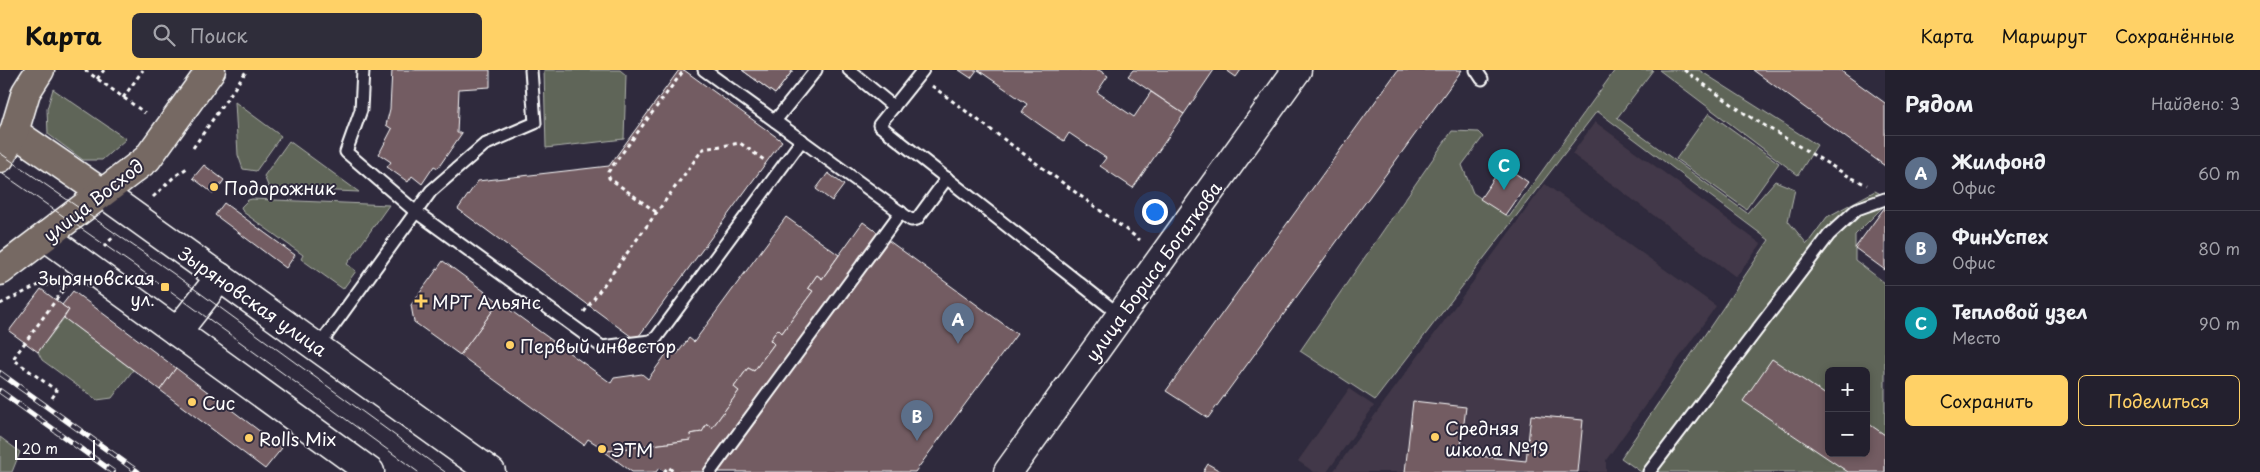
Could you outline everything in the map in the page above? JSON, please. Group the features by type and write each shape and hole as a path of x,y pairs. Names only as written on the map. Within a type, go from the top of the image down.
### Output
{"main road":[{"path":"0,158 14,132 26,92 40,70"},
{"name":"улица Восход","path":"0,272 100,192 147,159 210,70"},
{"name":"улица Бориса Богаткова","path":"1008,472 1122,316 1297,70"},
{"name":"Зыряновская улица","path":"14,132 492,472"},
{"path":"46,237 370,472"},
{"path":"177,332 220,278"}],"lane":[{"path":"363,70 361,110 346,152 416,212 599,345 606,347 650,341 656,338 802,140"},
{"path":"318,347 432,191 484,145 535,123 531,70"},
{"path":"704,70 911,220 917,219 947,178"},
{"path":"775,120 816,70"},
{"path":"849,70 894,107"},
{"path":"921,73 879,124 1122,316"},
{"path":"1649,472 1829,235 1857,209 1885,199"},
{"path":"710,472 901,212"}],"path":[{"path":"84,70 145,114"},
{"path":"97,79 104,70"},
{"path":"123,98 143,70"},
{"path":"193,148 247,70"},
{"path":"656,212 609,178 608,172 684,70"},
{"path":"1684,70 1746,115 1850,177 1868,185"},
{"path":"921,73 1143,242"},
{"path":"589,304 703,149 740,143 766,162"},
{"path":"0,304 39,285 67,286 13,359 58,391 52,398"},
{"path":"664,472 668,467 674,472"}],"shaded area":[{"path":"1595,122 1761,244 1736,277 1572,154"},
{"path":"1545,184 1716,306 1606,460 1606,472 1333,472"},
{"path":"1349,389 1374,406 1327,472 1314,472 1298,461"}],"green space":[{"path":"544,70 620,70 626,75 624,139 546,148"},
{"path":"1615,70 1653,70 1617,118 1747,213 1775,181 1795,189 1788,221 1807,244 1827,217 1875,191 1885,196 1885,205 1855,235 1855,260 1885,283 1885,472 1641,472 1621,458 1769,240 1597,111 1375,400 1300,351 1452,131 1478,132 1483,137 1462,165 1473,193 1509,217"},
{"path":"1659,70 1699,70 1817,145 1798,175"},
{"path":"53,89 126,139 102,160 83,160 48,134 47,109"},
{"path":"235,102 281,136 256,171 243,169 238,155"},
{"path":"1709,113 1779,163 1746,209 1676,159"},
{"path":"289,141 359,192 269,188 264,176"},
{"path":"248,200 389,205 347,264 356,271 343,289 301,259 303,255 243,212 241,207"},
{"path":"64,318 133,370 112,398 97,400 42,360 38,352"},
{"path":"0,437 20,452 12,472 0,472"}],"building":[{"path":"392,70 490,70 490,87 459,89 457,133 462,133 438,168 434,166 422,184 412,176 408,182 387,167 391,162 379,154 392,129 386,125 390,109"},
{"path":"679,70 684,70 782,141 636,340 458,209 478,181 609,166"},
{"path":"742,70 793,70 775,94"},
{"path":"742,70 793,70 775,94"},
{"path":"959,70 977,70 971,78"},
{"path":"978,70 1099,70 1108,76 1097,92 1134,117 1151,92 1184,114 1133,188 1100,166 1106,158 1069,133 1064,141 1043,127 1022,112 1027,104"},
{"path":"1133,70 1214,70 1184,114 1128,76"},
{"path":"1226,70 1241,70 1236,77"},
{"path":"1398,70 1462,70 1208,418 1166,391"},
{"path":"1753,70 1840,70 1885,103 1885,166"},
{"path":"204,165 224,180 214,194 193,178"},
{"path":"1503,165 1528,182 1505,215 1480,199"},
{"path":"828,173 844,185 832,201 816,189"},
{"path":"224,203 295,255 286,268 215,215"},
{"path":"1885,207 1885,270 1855,248"},
{"path":"786,217 839,255 822,279 817,275 808,288 813,291 782,333 778,329 770,340 774,344 754,371 748,368 734,387 739,391 712,428 707,424 702,432 690,434 691,440 607,451 588,439 584,445 460,355 499,302 611,383 614,378 642,374 648,379 670,349 677,354 689,338 694,342"},
{"path":"863,222 1017,334 915,472 665,472 659,468 656,472 632,472 597,446 607,451 691,440 690,434 702,432 707,424 712,428 739,391 734,387 748,368 754,371 774,344 770,340 778,329 782,333 813,291 808,288 817,275 822,279"},
{"path":"443,261 499,302 460,355 414,322 411,305"},
{"path":"41,289 69,310 38,352 9,331"},
{"path":"73,291 176,368 160,390 64,318 69,310 62,305"},
{"path":"1772,359 1825,394 1825,456 1743,401"},
{"path":"176,368 282,448 265,469 160,390"},
{"name":"Средняя школа №19","path":"1413,401 1466,407 1460,454 1526,461 1531,415 1583,420 1578,472 1405,472"},
{"path":"1870,425 1885,435 1885,472 1848,472 1826,457 1870,457"},
{"path":"1208,464 1222,472 1203,472"}],"tram line":[{"path":"0,153 174,274 445,472"},
{"path":"0,172 165,287 418,472"}],"railway":[{"path":"0,373 138,472"},
{"path":"0,391 113,472"}],"place":[{"name":"Подорожник","path":"214,187"},
{"name":"Тепловой узел","path":"1504,190"},
{"name":"Зыряновская ул.","path":"165,287"},
{"name":"МРТ Альянс","path":"421,301"},
{"name":"Жилфонд","path":"958,344"},
{"name":"Первый инвестор","path":"510,345"},
{"name":"Cuc","path":"192,402"},
{"name":"Средняя школа №19","path":"1435,437"},
{"name":"Rolls Mix","path":"249,438"},
{"name":"ФинУспех","path":"917,441"},
{"name":"ЭТМ","path":"602,449"}]}
